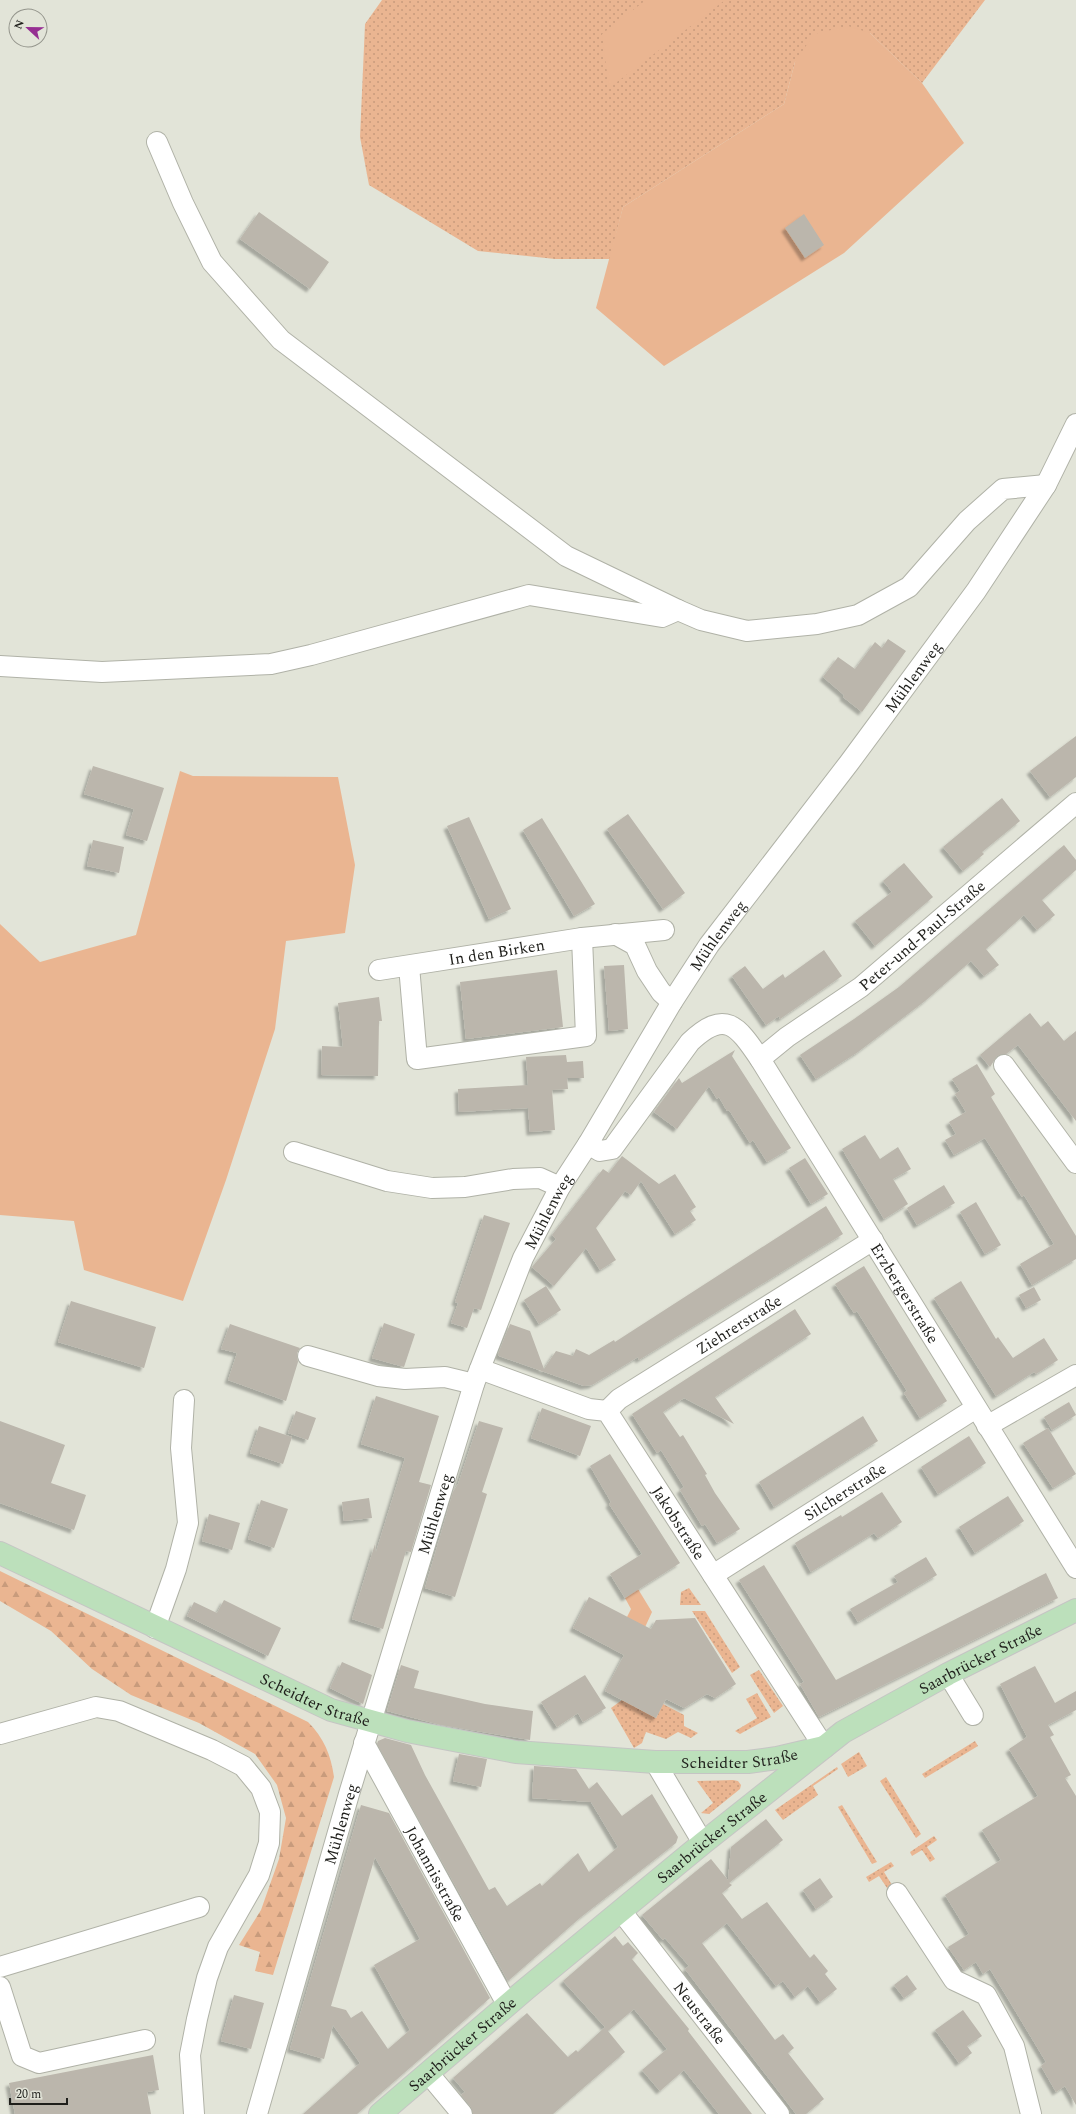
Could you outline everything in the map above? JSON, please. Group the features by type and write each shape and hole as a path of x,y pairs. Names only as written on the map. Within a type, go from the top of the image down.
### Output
{"main road":[{"name":"Scheidter Straße","path":"0,1553 155,1628 331,1710 370,1722 435,1738 516,1752 655,1762 748,1762 777,1758 824,1747"},
{"name":"Saarbrücker Straße","path":"380,2114 702,1842 851,1727 948,1674 1076,1610"}],"street":[{"path":"157,142 182,203 212,262 281,340 566,556 700,620 747,631 817,624 858,615 909,587 967,521 1003,489 1046,485"},
{"name":"Mühlenweg","path":"257,2114 370,1722 477,1376 523,1258 560,1187 588,1144 672,1002 709,945 850,762 976,591 1046,485 1076,424"},
{"path":"0,666 102,672 270,664 311,655 529,595 662,617 678,610"},
{"name":"Peter-und-Paul-Straße","path":"760,1058 787,1037 861,988 1076,803"},
{"name":"In den Birken","path":"379,970 582,938 664,930"},
{"path":"615,934 635,946 657,987 672,1002"},
{"path":"409,966 417,1058 586,1036 582,938"},
{"name":"Erzbergerstraße","path":"588,1144 600,1151 612,1148 648,1098 703,1029 715,1023 727,1024 739,1031 760,1058 1076,1568"},
{"path":"1004,1066 1076,1163"},
{"path":"294,1152 387,1181 432,1188 465,1187 513,1179 540,1178 560,1187"},
{"name":"Ziehrerstraße","path":"607,1412 619,1399 873,1240"},
{"path":"308,1356 378,1376 405,1379 477,1376 589,1409 607,1412"},
{"path":"987,1426 1076,1375"},
{"path":"155,1628 176,1569 188,1523 181,1448 184,1400"},
{"name":"Silcherstraße","path":"713,1575 976,1408"},
{"name":"Jakobstraße","path":"607,1412 713,1575 768,1663 824,1747"},
{"path":"948,1674 973,1714"},
{"path":"0,1734 96,1707 119,1711 212,1750 243,1766 262,1788 270,1812 269,1843 259,1875 218,1948 207,1978 190,2055 194,2114"},
{"name":"Johannisstraße","path":"364,1743 502,1995 509,2004"},
{"name":"Scheidter Straße","path":"655,1762 702,1842"},
{"path":"897,1893 954,1980 986,1995 1014,2046 1031,2114"},
{"path":"0,1967 199,1907"},
{"name":"Neustraße","path":"621,1911 779,2114"},
{"path":"0,1987 22,2056 39,2063 145,2040"},
{"path":"428,2073 462,2114"}],"green space":[{"path":"382,0 985,0 922,83 870,33 795,62 784,104 623,207 610,259 555,259 478,251 369,185 360,137 365,24"},
{"path":"646,0 725,0 609,88 602,34"},
{"path":"848,26 870,33 922,83 964,143 844,253 664,366 596,308 623,207 784,104 795,62 814,34"},
{"path":"180,771 193,776 338,777 355,865 345,933 286,941 275,1029 226,1180 183,1301 84,1270 74,1221 0,1215 0,924 40,962 136,935"},
{"path":"0,1571 308,1722 314,1728 329,1754 334,1777 273,1975 255,1971 260,1952 239,1945 261,1910 279,1859 286,1818 277,1785 255,1754 199,1723 131,1695 92,1669 51,1631 0,1601"},
{"path":"689,1588 701,1605 680,1605 681,1592"},
{"path":"638,1589 652,1612 641,1636 627,1617 631,1609 625,1598"},
{"path":"692,1611 705,1611 740,1667 732,1673"},
{"path":"759,1670 783,1706 774,1713 750,1675"},
{"path":"757,1693 771,1717 740,1734 735,1731 757,1718 746,1699"},
{"path":"622,1700 656,1718 663,1704 684,1715 684,1726 698,1733 691,1738 678,1732 666,1739 646,1732 642,1743 634,1748 611,1708"},
{"path":"975,1741 978,1746 925,1778 922,1774"},
{"path":"859,1752 867,1766 848,1777 841,1764"},
{"path":"837,1767 838,1769 813,1786 818,1795 783,1820 775,1810"},
{"path":"886,1777 921,1834 916,1838 880,1781"},
{"path":"697,1781 738,1781 741,1785 740,1789 709,1814 701,1813 713,1803"},
{"path":"842,1805 877,1862 872,1864 838,1807"},
{"path":"934,1836 937,1840 927,1847 935,1859 930,1862 922,1850 912,1856 910,1852"},
{"path":"891,1862 894,1866 884,1872 892,1885 887,1888 879,1876 869,1882 866,1877"}],"building":[{"path":"259,212 329,262 310,289 240,239"},
{"path":"804,214 824,245 805,258 785,228"},
{"path":"888,639 906,651 862,712 843,697 844,695 823,677 838,657 855,669 875,642 882,648"},
{"path":"1076,736 1076,777 1050,797 1030,771"},
{"path":"93,766 164,788 147,841 126,835 134,809 84,794"},
{"path":"1002,798 1020,821 982,852 984,854 963,871 943,847"},
{"path":"628,814 685,893 663,909 607,829"},
{"path":"469,817 511,909 489,919 447,826"},
{"path":"542,818 595,904 574,916 523,830"},
{"path":"93,840 124,847 119,873 87,866"},
{"path":"1064,845 1076,860 1076,870 1042,900 1055,915 1037,930 1024,915 986,949 999,965 984,976 971,961 925,1001 858,1052 816,1079 800,1055 899,987"},
{"path":"904,863 933,897 875,946 855,921 892,892 883,881"},
{"path":"824,950 842,976 780,1019 779,1016 766,1025 732,976 745,966 763,989 783,974 785,978"},
{"path":"624,965 628,1029 609,1031 604,966"},
{"path":"557,970 563,1027 466,1039 460,982"},
{"path":"379,997 382,1021 379,1021 378,1076 321,1075 322,1046 343,1047 338,1003"},
{"path":"1030,1013 1041,1027 1048,1021 1064,1041 1076,1031 1076,1121 1018,1045 1006,1054 997,1056 990,1067 980,1055"},
{"path":"735,1050 732,1056 791,1148 767,1162 753,1140 750,1143 729,1110 727,1111 719,1097 717,1099 709,1086 677,1129 654,1112 679,1078 682,1083"},
{"path":"566,1055 567,1062 583,1061 584,1078 567,1078 568,1089 552,1090 555,1130 530,1132 528,1108 459,1112 458,1089 528,1085 526,1057"},
{"path":"977,1064 995,1094 991,1097 1076,1236 1076,1259 1032,1285 1020,1264 1054,1244 1024,1195 1022,1197 985,1138 954,1155 945,1140 956,1134 949,1122 966,1112 955,1094 960,1091 952,1079"},
{"path":"865,1135 880,1159 898,1147 911,1169 893,1179 908,1204 884,1219 842,1149"},
{"path":"622,1156 659,1184 675,1174 696,1207 690,1211 696,1220 675,1234 641,1181 631,1195 625,1191 596,1228 616,1260 600,1270 586,1248 554,1286 532,1267 556,1239 552,1235 603,1169 609,1173"},
{"path":"805,1158 828,1194 811,1204 789,1168"},
{"path":"944,1185 955,1203 917,1225 907,1208"},
{"path":"976,1202 1001,1245 985,1254 960,1212"},
{"path":"826,1206 843,1234 639,1360 638,1357 592,1385 584,1386 499,1356 498,1354 510,1324 530,1331 544,1369 556,1351 573,1356 576,1349 589,1355 614,1340 615,1342"},
{"path":"484,1215 510,1223 481,1310 474,1308 467,1328 451,1323 458,1303 455,1302"},
{"path":"864,1266 947,1401 920,1418 904,1393 907,1391 857,1311 854,1313 835,1284"},
{"path":"961,1281 996,1339 998,1337 1013,1358 1044,1338 1058,1360 1036,1374 1034,1372 996,1396 934,1298"},
{"path":"546,1286 561,1310 539,1324 524,1300"},
{"path":"1034,1287 1041,1300 1026,1308 1019,1295"},
{"path":"71,1301 156,1327 144,1368 58,1342"},
{"path":"795,1309 811,1334 715,1397 734,1424 684,1398 663,1412 680,1437 683,1435 707,1474 705,1475 715,1493 740,1529 717,1543 705,1524 702,1526 680,1490 684,1487 661,1450 657,1453 632,1414"},
{"path":"384,1323 415,1334 404,1367 372,1358"},
{"path":"230,1324 300,1348 297,1353 298,1362 286,1401 228,1380 237,1353 221,1349"},
{"path":"376,1396 439,1416 419,1482 431,1485 411,1552 406,1551 383,1629 352,1619 375,1544 376,1552 405,1458 361,1444"},
{"path":"1069,1402 1076,1415 1052,1430 1044,1417"},
{"path":"542,1408 591,1426 580,1456 531,1438"},
{"path":"296,1411 316,1418 308,1440 288,1433"},
{"path":"863,1416 878,1441 774,1507 759,1482"},
{"path":"0,1421 65,1445 51,1483 86,1495 74,1530 0,1503"},
{"path":"479,1421 503,1428 482,1492 487,1494 455,1597 425,1588 453,1492 458,1484"},
{"path":"259,1426 292,1437 283,1464 250,1453"},
{"path":"1048,1428 1076,1474 1053,1488 1023,1443"},
{"path":"969,1436 986,1463 938,1494 921,1467"},
{"path":"610,1454 680,1563 625,1598 610,1574 642,1554 609,1504 611,1502 590,1466"},
{"path":"882,1492 902,1522 878,1538 874,1533 811,1572 795,1543 841,1515 842,1517"},
{"path":"1008,1496 1024,1521 975,1553 959,1527"},
{"path":"369,1498 372,1518 344,1521 342,1502"},
{"path":"261,1500 288,1509 274,1548 248,1539"},
{"path":"209,1514 240,1523 232,1550 202,1541"},
{"path":"926,1557 937,1575 858,1622 850,1609 898,1582 894,1576"},
{"path":"764,1565 836,1680 1046,1573 1058,1598 819,1717 800,1684 804,1682 739,1580"},
{"path":"589,1597 651,1629 656,1620 695,1618 736,1684 715,1698 707,1694 684,1708 666,1699 656,1718 605,1691 624,1655 573,1628"},
{"path":"224,1600 281,1628 268,1656 187,1616 194,1602 217,1613"},
{"path":"342,1662 372,1675 363,1704 330,1688"},
{"path":"401,1665 419,1671 414,1688 485,1704 533,1711 530,1740 441,1725 387,1711"},
{"path":"1035,1666 1055,1703 1076,1691 1076,1710 1048,1725 1054,1735 1050,1737 1071,1775 1065,1778 1076,1796 1076,2105 1065,2086 1056,2092 1041,2066 1046,2062 990,1969 983,1974 976,1962 964,1970 948,1947 969,1934 945,1895 1001,1860 982,1830 1038,1796 1009,1749 1027,1737 1000,1684"},
{"path":"585,1675 606,1708 583,1722 578,1713 557,1727 541,1702"},
{"path":"385,1738 411,1745 425,1775 489,1890 495,1887 507,1906 540,1883 542,1886 578,1853 589,1872 618,1847 591,1802 532,1798 534,1766 576,1769 589,1789 597,1782 622,1816 652,1794 678,1837 676,1843 581,1917 508,1981 377,1744 378,1741"},
{"path":"459,1754 487,1759 481,1787 453,1781"},
{"path":"361,1805 389,1813 490,1998 357,2114 303,2114 360,2063 333,2025 324,2059 290,2049","holes":["375,1857 420,1939 374,1965 410,2030 388,2049 362,2011 351,2018 346,2010 331,2006"]},
{"path":"766,1819 783,1840 729,1883 732,1885 722,1893 742,1919 767,1902 810,1958 814,1954 828,1971 825,1974 837,1989 820,2002 808,1986 795,1997 783,1981 776,1986 727,1923 702,1943 775,2040 783,2034 794,2048 788,2053 824,2099 806,2114 796,2114 685,1969 689,1966 665,1938 663,1940 642,1915 711,1859 728,1880 731,1847"},
{"path":"820,1878 833,1897 816,1909 803,1890"},
{"path":"615,1936 623,1946 628,1942 638,1953 632,1959 689,2029 688,2031 752,2114 719,2114 684,2070 660,2091 642,2070 667,2049 634,2009 608,2031 625,2052 553,2114 473,2114 471,2107 461,2095 465,2092 453,2078 527,2013 568,2057 576,2050 578,2052 605,2027 563,1981"},
{"path":"907,1975 917,1989 904,1998 894,1985"},
{"path":"234,1995 264,2003 251,2049 221,2041"},
{"path":"963,2010 982,2036 967,2046 972,2053 959,2063 935,2030"},
{"path":"153,2055 159,2090 147,2092 151,2114 15,2114 9,2083"}]}
